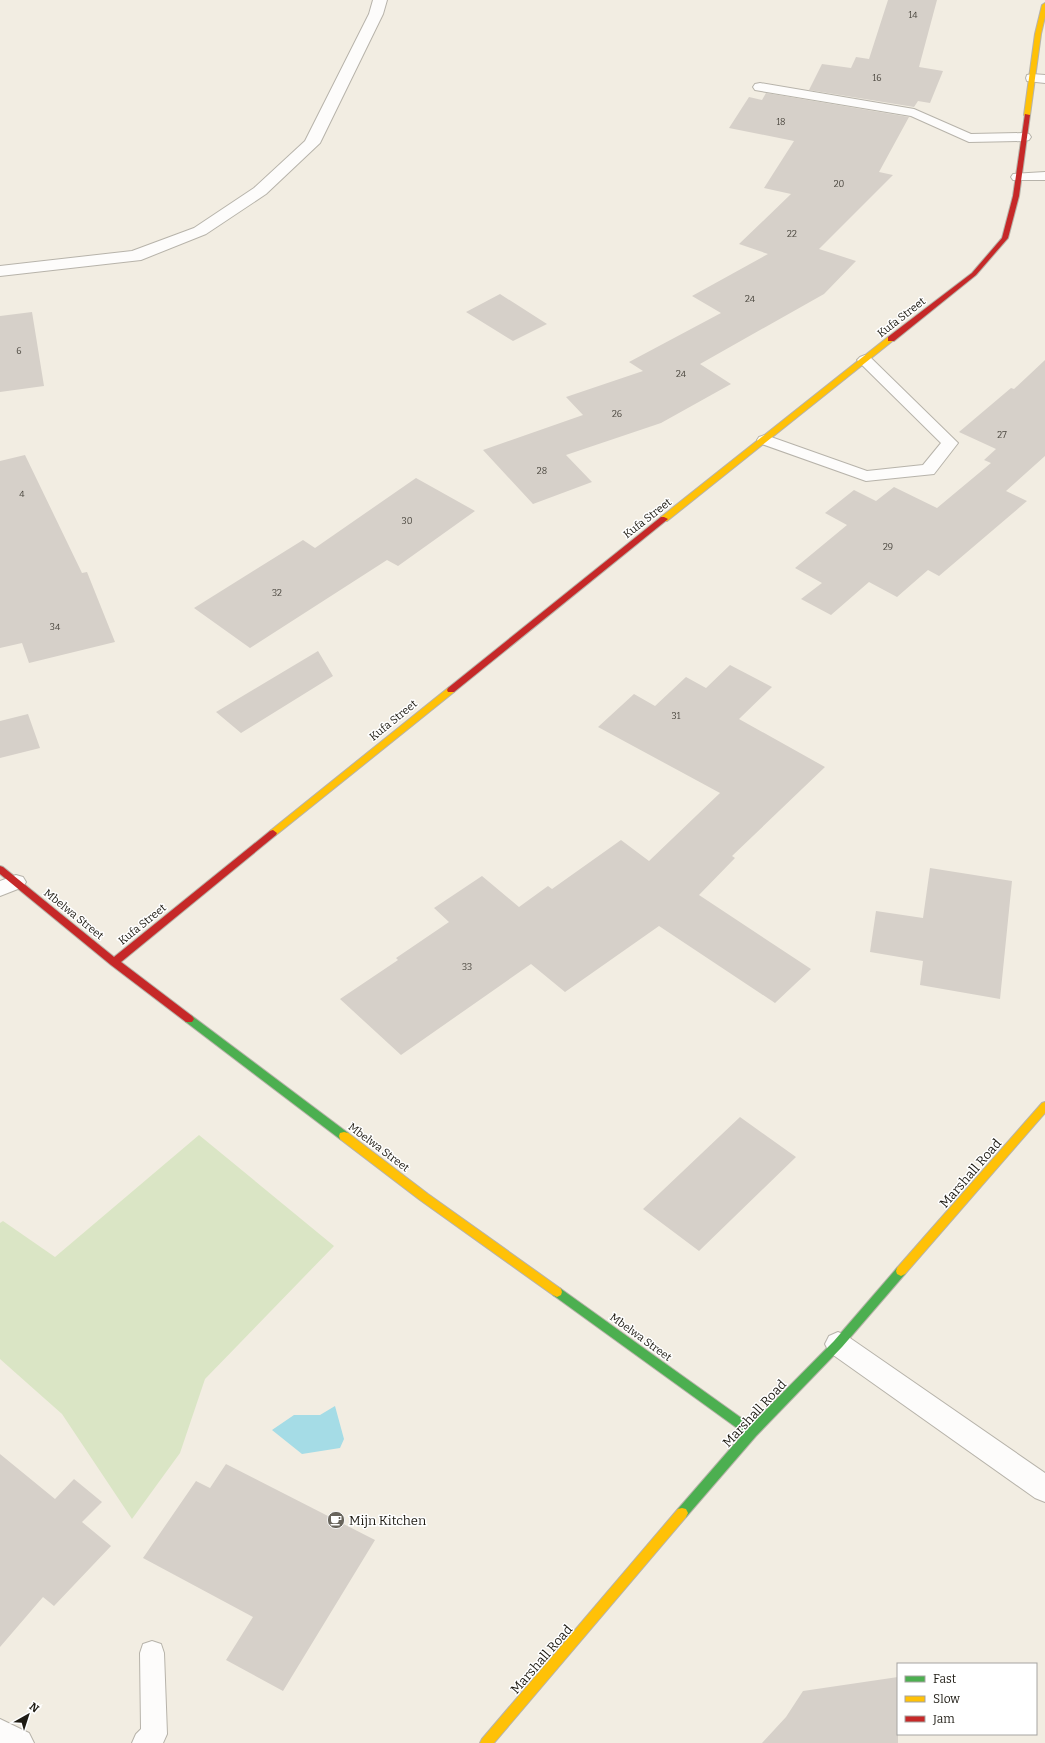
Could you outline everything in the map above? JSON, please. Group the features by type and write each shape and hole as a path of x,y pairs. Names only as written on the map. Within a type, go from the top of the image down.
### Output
{"street":[{"path":"0,271 135,256 200,231 260,191 312,142 376,14 380,0"},
{"name":"Kufa Street","path":"114,962 555,606 974,274 1005,238 1016,196 1024,137 1039,78 1038,34 1045,5"},
{"name":"Mbelwa Street","path":"0,869 8,885 114,962 424,1197 752,1432"},
{"name":"Marshall Road","path":"486,1743 752,1432 838,1344 1045,1106"},
{"path":"838,1344 1045,1489"},
{"path":"0,1734 19,1743"}],"lane":[{"path":"760,87 914,113 968,138 1024,137"},
{"path":"1018,177 1045,176"},
{"path":"765,440 866,476 928,470 950,443 865,360"},
{"path":"145,1743 154,1734 152,1653"}],"green space":[{"path":"199,1135 334,1246 205,1379 180,1453 132,1519 62,1414 0,1359 0,1223 3,1221 55,1257"}],"water":[{"path":"335,1406 344,1439 340,1448 302,1454 272,1430 294,1415 320,1415"}],"building":[{"path":"888,0 937,0 919,67 943,71 930,103 918,101 914,107 809,90 822,64 851,68 856,57 869,59"},
{"path":"766,93 909,117 879,172 893,175 819,249 856,261 824,294 700,364 731,384 661,423 566,455 592,482 533,504 483,450 583,415 566,397 643,371 629,362 721,313 692,296 768,254 739,244 791,194 764,188 794,141 729,128 749,97 762,100"},
{"path":"500,294 547,324 513,341 466,312"},
{"path":"32,312 44,386 0,392 0,316"},
{"path":"1045,360 1045,456 1006,491 1027,501 939,576 928,570 897,597 869,582 831,615 801,599 822,583 795,568 847,525 825,513 854,490 876,501 894,487 937,508 991,463 984,460 996,449 959,432 1011,388 1014,389"},
{"path":"25,455 82,573 87,572 115,642 29,663 22,643 0,648 0,461"},
{"path":"416,478 475,511 398,566 387,560 250,648 194,608 303,540 315,548"},
{"path":"318,651 333,676 241,733 216,712"},
{"path":"730,665 772,687 739,719 825,767 732,856 735,858 699,895 811,969 775,1003 659,926 565,992 531,964 401,1055 340,999 398,960 396,958 449,922 434,908 482,876 519,907 548,886 552,889 621,840 649,861 720,793 598,727 634,694 655,706 686,677 706,688"},
{"path":"28,714 40,748 0,758 0,721"},
{"path":"930,868 1012,881 1000,999 920,985 923,961 870,952 876,911 923,918"},
{"path":"740,1117 796,1157 699,1251 643,1209"},
{"path":"0,1454 55,1499 74,1479 102,1502 82,1522 111,1546 54,1606 43,1597 0,1647"},
{"path":"226,1464 375,1540 283,1691 226,1660 253,1617 143,1558 196,1481 210,1488"},
{"path":"897,1677 898,1743 762,1743 786,1717 803,1691"}],"traffic: fast":[{"path":"189,1019 344,1136"},
{"path":"682,1513 752,1432 838,1344 901,1271"},
{"path":"557,1292 752,1432"}],"traffic: slow":[{"path":"1027,115 1038,34 1045,5"},
{"path":"664,519 891,339"},
{"path":"273,833 451,690"},
{"path":"901,1271 1045,1106"},
{"path":"344,1136 424,1197 557,1292"},
{"path":"486,1743 682,1513"}],"traffic: jam":[{"path":"891,339 974,274 1005,238 1016,196 1027,115"},
{"path":"451,690 664,519"},
{"path":"114,962 273,833"},
{"path":"0,869 114,962 189,1019"}],"place":[{"name":"Mijn Kitchen","path":"336,1520"}]}
